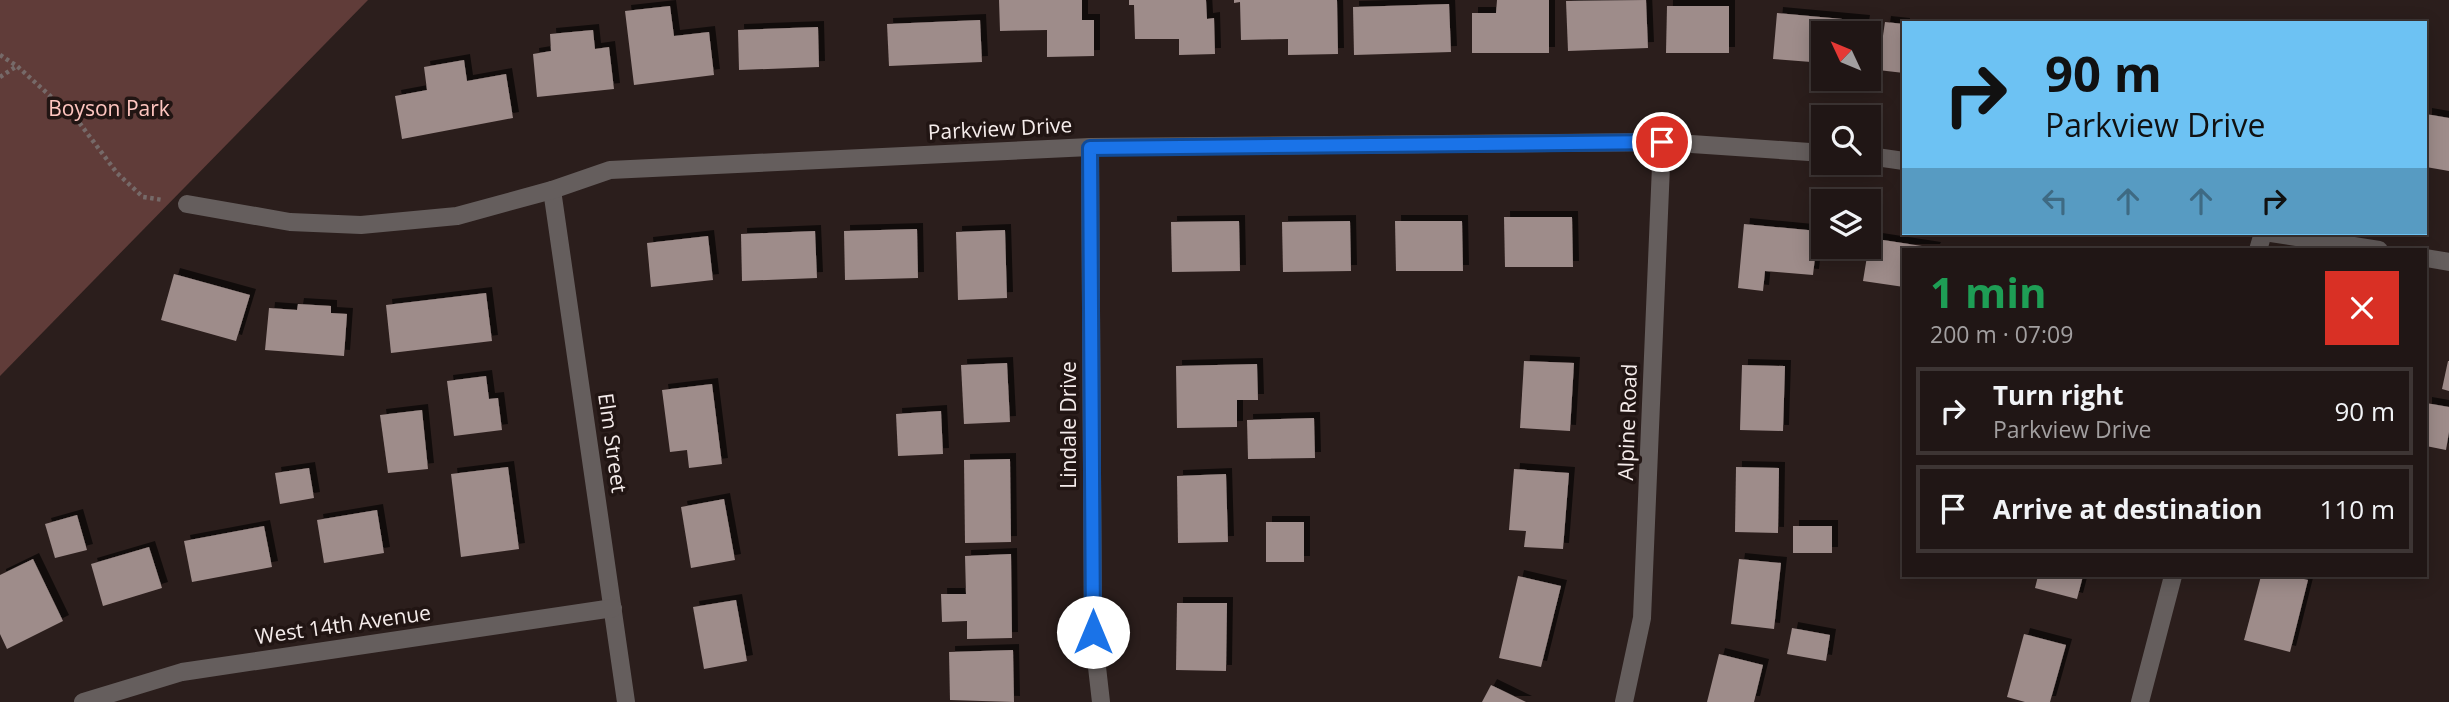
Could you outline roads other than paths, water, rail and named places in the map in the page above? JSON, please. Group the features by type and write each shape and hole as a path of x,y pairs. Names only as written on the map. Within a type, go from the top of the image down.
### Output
{"street":[{"name":"Parkview Drive","path":"187,204 290,222 362,225 457,216 552,190 610,170 1090,148 1662,142 1811,152"},
{"name":"Alpine Road","path":"1624,702 1642,618 1662,142"},
{"name":"Lindale Drive","path":"1090,148 1093,632 1101,702"},
{"path":"1881,158 1902,161"},
{"name":"Elm Street","path":"552,190 626,702"},
{"path":"2284,235 2366,248"},
{"path":"2427,258 2449,262"},
{"path":"2140,702 2173,577"},
{"name":"West 14th Avenue","path":"83,702 182,672 613,608"}],"park label":[{"name":"Boyson Park","path":"109,109"}]}
